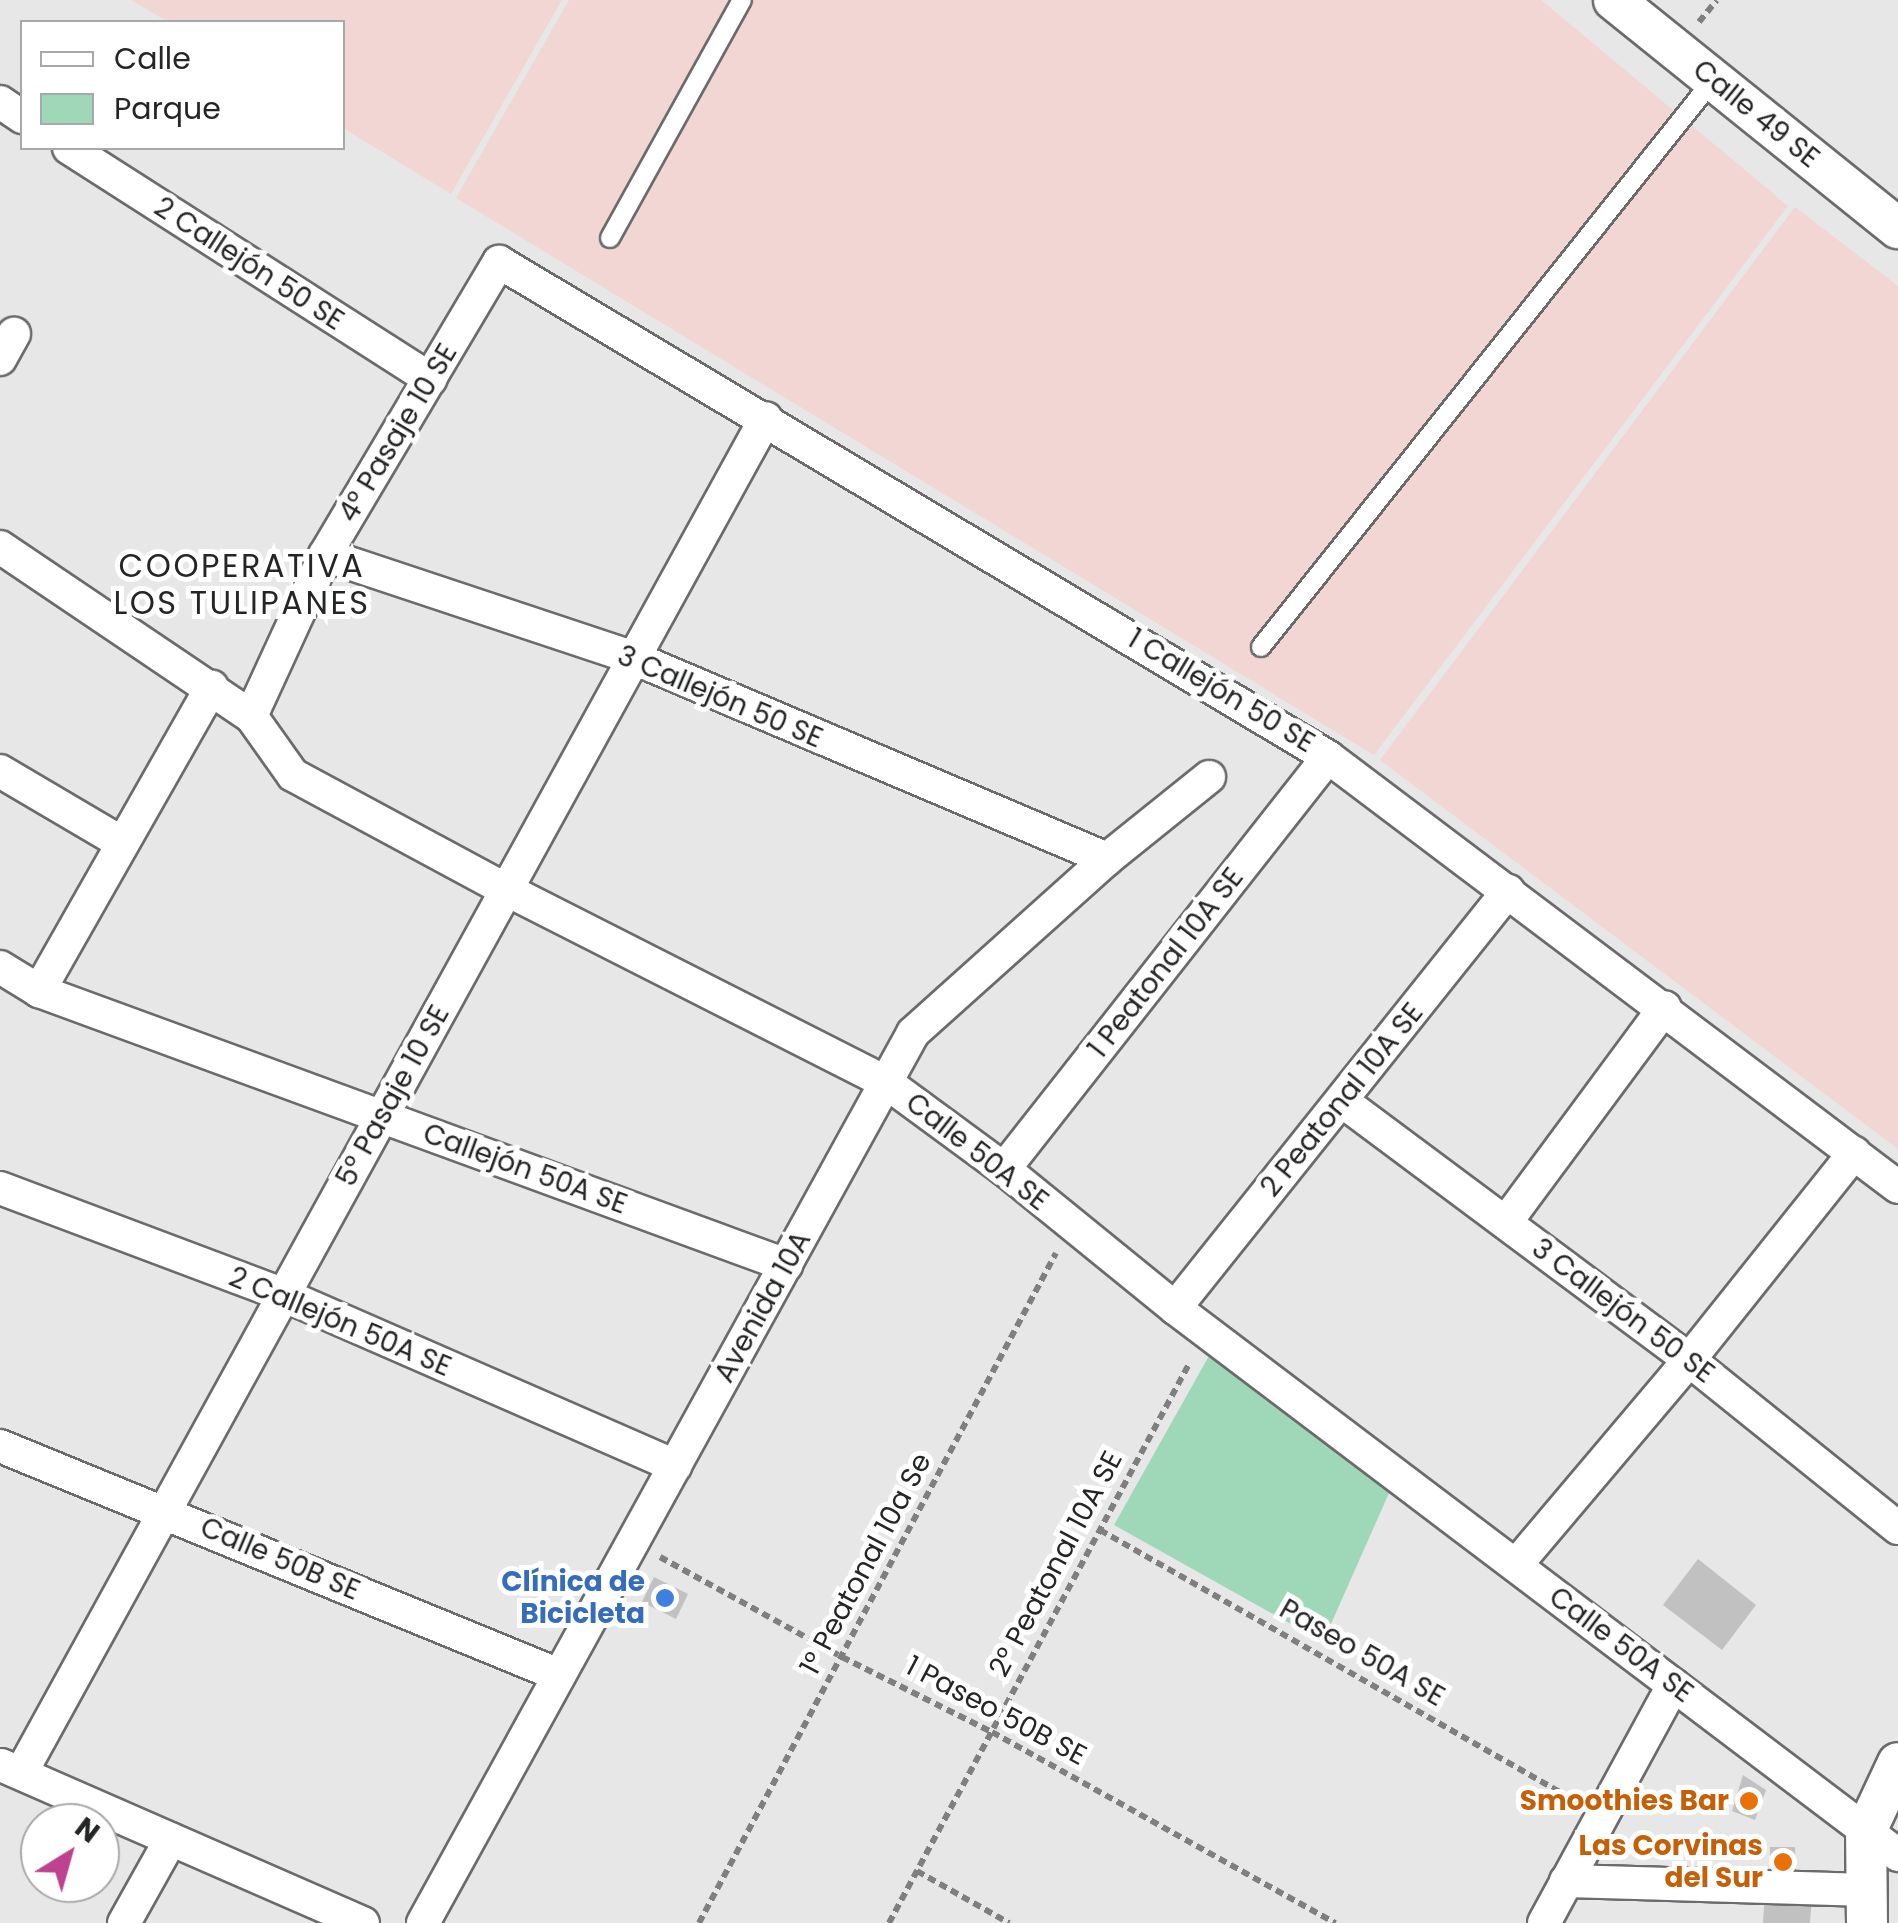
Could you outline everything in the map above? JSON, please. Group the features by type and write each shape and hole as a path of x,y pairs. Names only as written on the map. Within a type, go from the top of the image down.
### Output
{"street":[{"name":"Calle 49 SE","path":"1614,0 1898,228"},
{"name":"2 Callejón 50 SE","path":"72,150 430,379"},
{"name":"4° Pasaje 10 SE","path":"251,716 326,556 499,262"},
{"name":"1 Callejón 50 SE","path":"499,262 1328,757 1665,1007 1898,1187"},
{"name":"5° Pasaje 10 SE","path":"10,1769 165,1510 766,418"},
{"name":"Calle 50A SE","path":"0,547 251,716 294,775 506,890 886,1083 1004,1169 1206,1332 1898,1855"},
{"name":"3 Callejón 50 SE","path":"326,556 634,658 1107,859"},
{"path":"40,991 212,687"},
{"name":"1 Peatonal 10A SE","path":"1004,1169 1328,757"},
{"path":"0,770 122,843"},
{"name":"Avenida 10A","path":"423,1923 913,1033 1107,859 1209,776"},
{"name":"2 Peatonal 10A SE","path":"1175,1308 1508,891"},
{"name":"Callejón 50A SE","path":"0,968 40,991 786,1265"},
{"path":"1506,1222 1665,1007"},
{"name":"3 Callejón 50 SE","path":"1342,1100 1690,1360 1898,1528"},
{"path":"1516,1565 1690,1360 1854,1153"},
{"name":"2 Callejón 50A SE","path":"0,1188 284,1295 675,1466"},
{"name":"Calle 50B SE","path":"0,1446 165,1510 559,1675"},
{"path":"1544,1923 1674,1684"},
{"path":"1566,1882 1867,1906 1866,1831 1898,1763"},
{"path":"10,1769 364,1923"},
{"path":"124,1923 171,1839"}],"lane":[{"path":"610,238 742,0"},
{"path":"1261,647 1714,80"}],"path":[{"name":"1° Peatonal 10a Se","path":"699,1923 1071,1226"},
{"name":"2° Peatonal 10A SE","path":"889,1923 1206,1332"},
{"name":"Paseo 50A SE","path":"1100,1530 1602,1815"},
{"name":"1 Paseo 50B SE","path":"633,1542 842,1657 992,1732 1335,1923"},
{"path":"917,1871 1010,1923"}],"shaded area":[{"path":"131,0 562,0 451,194 345,129 345,20 165,20"},
{"path":"569,0 1541,0 1788,206 1374,755 456,198"},
{"path":"1795,207 1898,286 1898,1149 1380,760"}],"green space":[{"path":"1210,1354 1389,1493 1323,1642 1114,1525"}],"building":[{"path":"1698,1559 1756,1605 1722,1650 1663,1605"},
{"name":"Clínica de Bicicleta","path":"654,1577 688,1594 676,1619 642,1602"},
{"name":"Smoothies Bar","path":"1743,1775 1766,1790 1755,1820 1732,1811"},
{"name":"Las Corvinas del Sur","path":"1770,1847 1795,1847 1796,1877 1771,1880"},
{"path":"1765,1891 1812,1895 1810,1923 1763,1923"}],"place":[{"name":"Clínica de Bicicleta","path":"665,1598"},
{"name":"Smoothies Bar","path":"1749,1801"},
{"name":"Las Corvinas del Sur","path":"1783,1862"}],"district":[{"name":"COOPERATIVA LOS TULIPANES","path":"242,586"}]}
